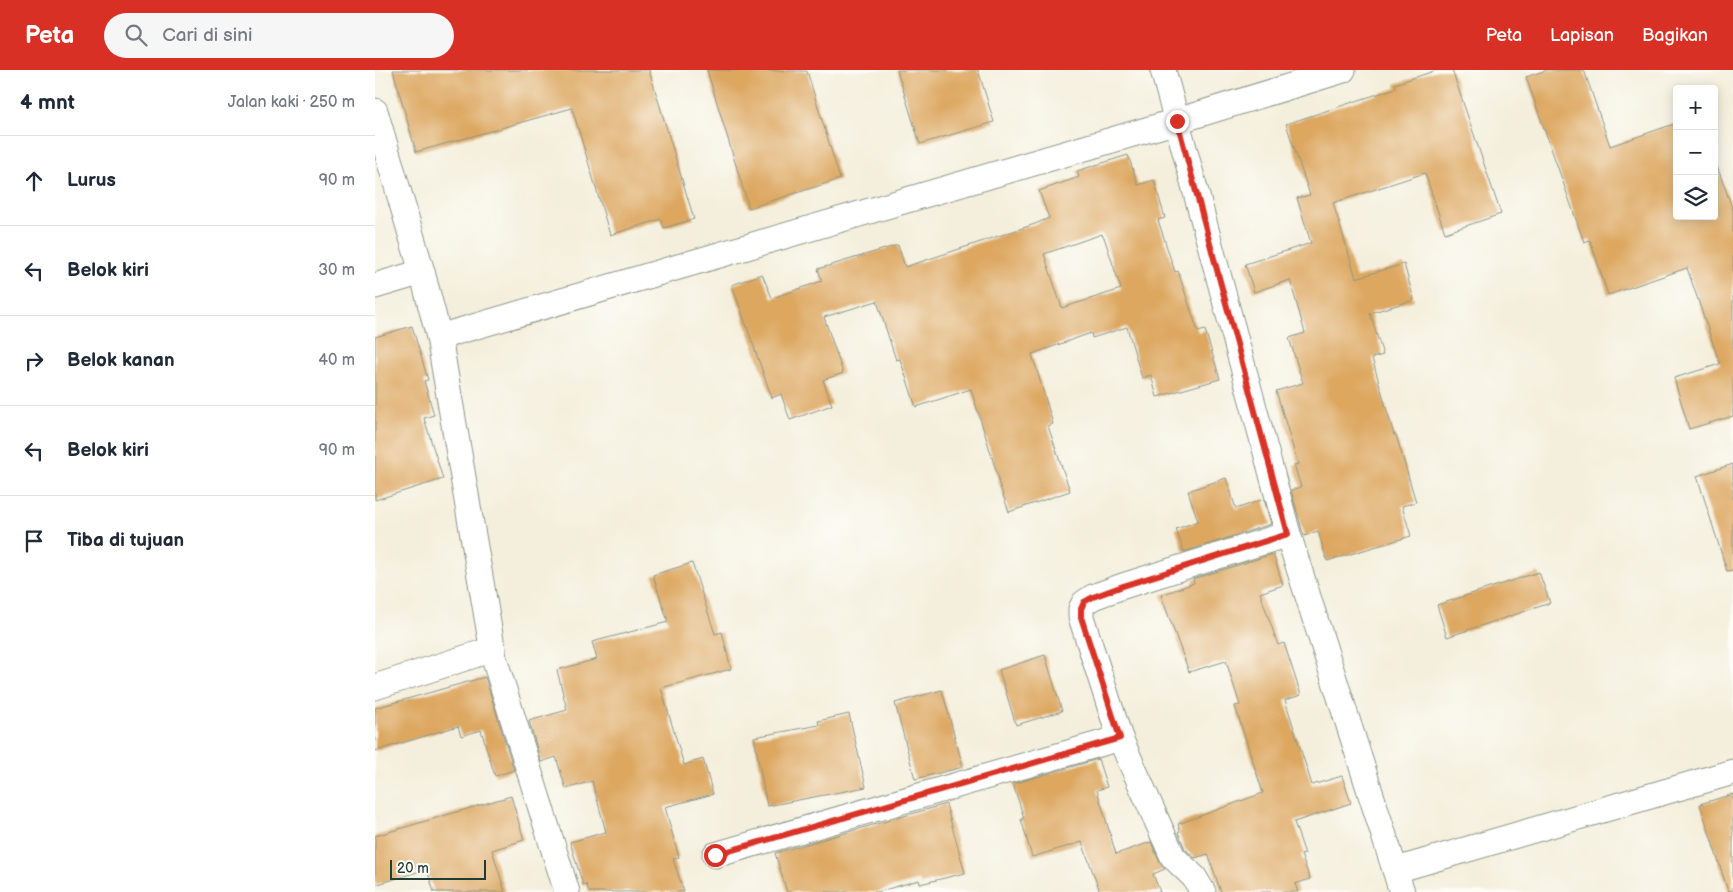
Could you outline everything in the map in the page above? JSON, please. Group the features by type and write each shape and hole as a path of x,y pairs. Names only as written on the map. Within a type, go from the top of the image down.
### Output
{"street":[{"path":"1163,70 1288,534 1399,881 1733,772"},
{"path":"439,338 1177,121 1343,70"},
{"path":"375,111 422,272 439,338 493,650 567,892"},
{"path":"375,286 422,272"},
{"path":"1203,892 1194,878 1173,857 1120,738 1081,617 1081,609 1084,602 1093,597 1123,586 1288,534"},
{"path":"375,687 493,650"},
{"path":"715,855 1120,738"}],"building":[{"path":"393,70 649,70 694,219 664,228 661,219 610,235 572,108 416,152"},
{"path":"707,70 807,71 840,179 749,208"},
{"path":"897,70 978,70 994,122 920,144"},
{"path":"1437,70 1452,70 1501,214 1445,233 1425,173 1333,203 1356,278 1404,264 1414,300 1370,313 1383,355 1372,358 1416,502 1402,506 1411,536 1327,561 1318,531 1304,536 1302,530 1291,490 1301,487 1294,465 1298,464 1276,391 1303,383 1289,338 1305,333 1290,280 1254,292 1245,264 1311,243 1297,198 1310,195 1286,124 1396,88 1395,84"},
{"path":"1547,70 1584,70 1610,146 1673,124 1673,220 1718,220 1718,169 1733,210 1733,416 1689,429 1674,378 1720,364 1687,268 1608,295 1590,240 1584,242 1526,77"},
{"path":"1128,155 1138,185 1154,180 1165,218 1158,220 1175,272 1178,271 1198,332 1205,330 1220,379 1157,397 1151,375 1142,378 1127,327 1092,338 1091,333 1032,354 1053,424 1048,426 1070,491 1009,512 971,389 916,407 900,359 896,360 877,301 824,317 843,373 823,380 832,405 790,420 781,394 772,398 732,285 762,274 772,298 822,281 818,269 898,245 905,267 1049,218 1039,191 1079,177 1077,171","holes":["1102,234 1121,289 1062,308 1044,254"]},
{"path":"412,326 428,380 424,381 434,415 424,418 443,479 375,500 375,337"},
{"path":"1733,464 1733,570 1727,571 1697,476"},
{"path":"1226,478 1236,509 1264,499 1271,524 1184,552 1176,529 1198,521 1188,491"},
{"path":"1273,554 1283,585 1260,593 1278,645 1284,643 1301,695 1285,700 1312,785 1342,776 1351,803 1294,822 1305,854 1301,855 1310,879 1295,884 1298,892 1221,892 1208,854 1195,858 1185,849 1178,832 1180,831 1178,824 1263,793 1235,706 1240,705 1226,661 1189,672 1161,595 1194,583 1193,579"},
{"path":"692,563 715,634 722,632 731,669 661,688 684,765 703,759 713,794 665,807 679,858 673,859 684,892 589,892 586,884 583,885 570,842 606,832 592,781 566,789 556,757 541,762 529,721 567,710 557,670 597,659 592,642 668,622 653,575"},
{"path":"1539,572 1550,603 1447,637 1437,605"},
{"path":"1045,655 1062,711 1016,725 999,670"},
{"path":"485,677 514,770 495,776 481,730 461,736 458,726 375,751 375,708"},
{"path":"942,690 963,767 915,779 895,703"},
{"path":"849,714 866,787 767,806 754,737 819,725 818,721"},
{"path":"1098,759 1107,787 1097,790 1116,854 1151,842 1160,863 1165,869 1153,874 1160,892 1100,892 1082,842 1032,857 1021,819 1024,818 1013,784"},
{"path":"1733,794 1733,890 1728,891 1700,804"},
{"path":"511,796 524,840 492,850 505,892 434,892 427,869 375,885 375,836"},
{"path":"946,804 965,873 920,884 919,880 877,892 787,892 775,853"}],"route":[{"path":"715,855 1120,738 1081,617 1081,609 1084,602 1123,586 1288,534 1177,121"}]}
